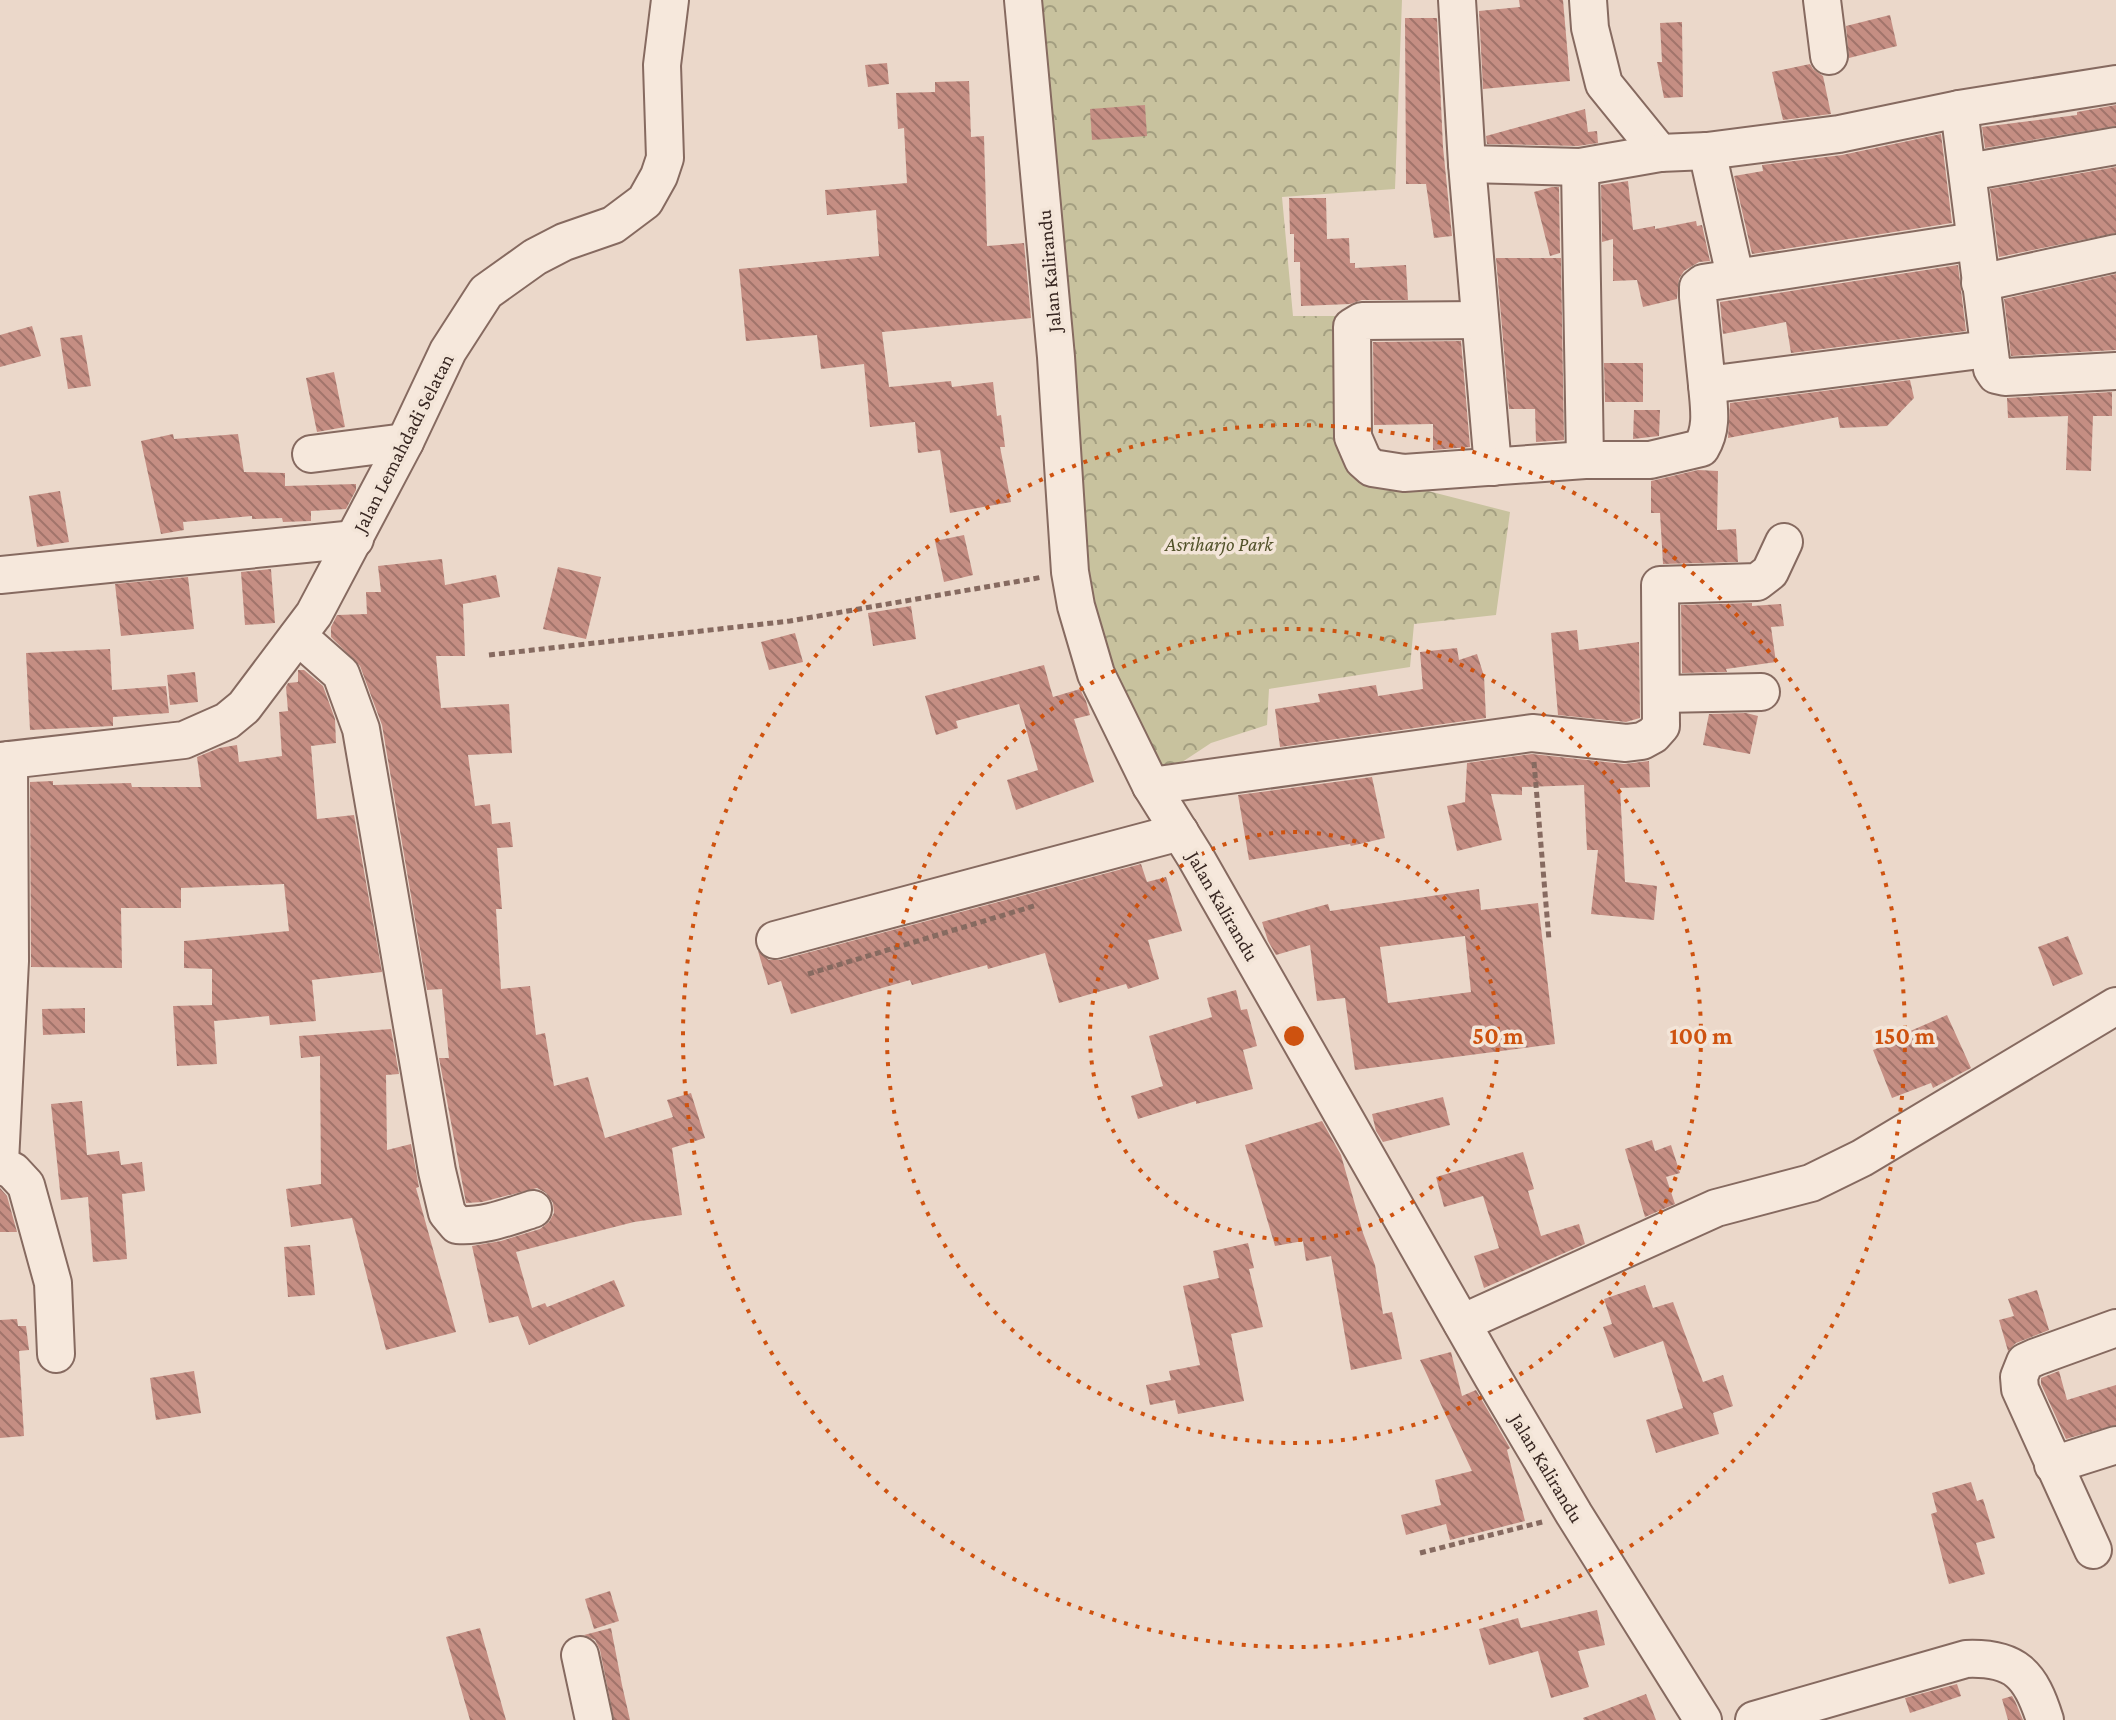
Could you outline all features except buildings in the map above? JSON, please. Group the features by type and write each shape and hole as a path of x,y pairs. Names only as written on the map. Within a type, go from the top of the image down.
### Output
{"street":[{"name":"Jalan Lemahdadi Selatan","path":"5,760 184,740 227,721 244,707 314,614 405,442 448,351 486,292 535,257 564,242 613,225 645,201 665,158 662,65 670,0"},
{"name":"Jalan Kalirandu","path":"1023,0 1054,326 1070,572 1076,606 1096,674 1151,786 1462,1323 1574,1514 1703,1720"},
{"path":"1457,0 1467,164 1493,467"},
{"path":"1588,0 1590,28 1604,84 1660,153"},
{"path":"1822,0 1829,56"},
{"path":"1467,164 1580,167 1660,153 1707,151 1839,134 1959,109 2116,84"},
{"path":"1959,109 1992,369 1996,375 2116,371"},
{"path":"1968,172 2116,146"},
{"path":"1707,151 1735,276"},
{"path":"1580,167 1585,460"},
{"path":"1480,320 1356,322 1351,333 1353,437 1363,460 1372,468 1384,472 1585,460 1650,460 1701,448 1710,424 1698,287 1703,283 1975,241"},
{"path":"1980,283 2116,253"},
{"path":"1707,385 1988,349"},
{"path":"311,454 405,442"},
{"path":"0,575 355,539"},
{"path":"1151,786 1532,733 1626,743 1642,741 1661,726 1660,585 1757,582 1770,572 1784,542"},
{"path":"298,636 341,674 361,729 437,1171 447,1213 457,1225 466,1225 491,1222 533,1209"},
{"path":"1662,694 1761,692"},
{"path":"5,760 10,961 0,1163 26,1185 53,1283 56,1354"},
{"path":"775,940 1180,832"},
{"path":"1462,1323 1716,1208 1811,1183 1849,1165 2116,1006"},
{"path":"2093,1550 2020,1389 2019,1377 2025,1362 2116,1328"},
{"path":"2053,1465 2116,1445"},
{"path":"580,1655 594,1720"},
{"path":"1754,1720 1966,1659 1989,1658 2012,1665 2028,1679 2045,1720"}],"path":[{"path":"489,655 790,621 1070,572"},
{"path":"1532,733 1549,940"},
{"path":"808,974 1047,903"},
{"path":"1420,1553 1574,1514"}],"green space":[{"name":"Asriharjo Park","path":"1027,0 1402,0 1395,189 1282,197 1293,316 1346,316 1346,470 1510,512 1496,615 1414,624 1410,667 1269,689 1267,725 1211,743 1161,776 1109,689 1073,572"}]}
